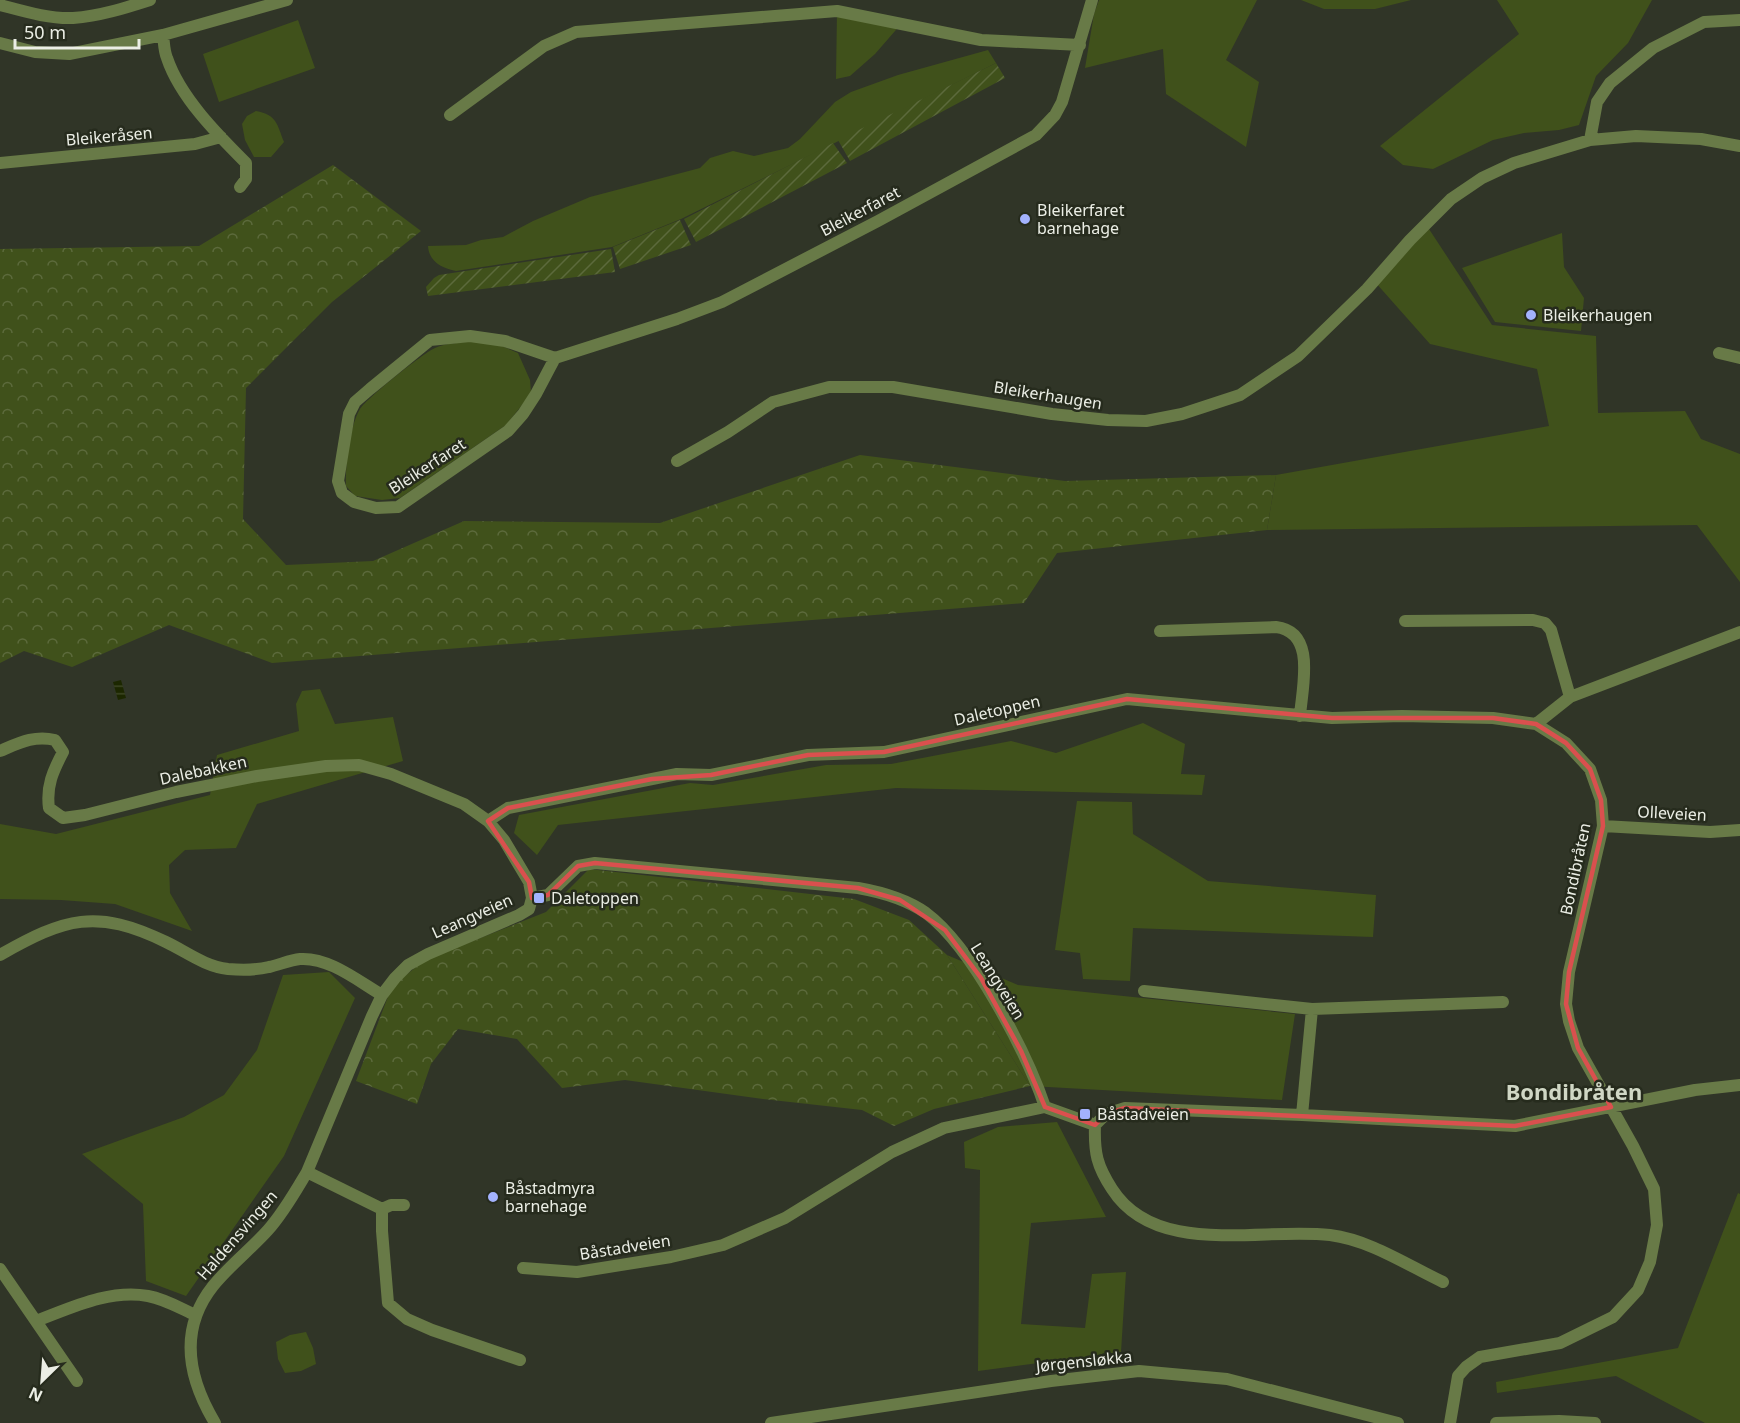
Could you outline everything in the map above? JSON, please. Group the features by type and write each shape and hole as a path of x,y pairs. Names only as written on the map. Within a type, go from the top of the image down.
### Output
{"street":[{"path":"0,5 43,15 71,18 106,13 150,0"},
{"path":"0,43 35,52 69,54 163,35 287,0"},
{"name":"Bleikerfaret","path":"555,358 536,394 508,431 398,507 376,508 354,502 342,494 338,481 349,414 355,402 394,367 430,340 470,336 505,341 555,358 677,319 722,302 1036,135 1055,115 1062,102 1092,0"},
{"path":"450,115 544,46 576,32 837,11 981,40 1080,45"},
{"path":"1590,140 1597,102 1610,84 1653,48 1704,22 1740,20"},
{"path":"163,35 166,56 177,83 220,137 246,163 246,179 240,187"},
{"name":"Bleikerhaugen","path":"677,461 728,432 773,402 829,387 893,387 1052,414 1108,420 1146,421 1182,414 1240,395 1298,356 1367,289 1410,240 1451,199 1482,178 1514,163 1590,140 1636,136 1701,140 1740,146"},
{"name":"Bleikeråsen","path":"0,163 195,144 220,137"},
{"path":"1719,353 1740,358"},
{"path":"1404,621 1533,620 1545,623 1551,630 1570,697"},
{"path":"1160,632 1276,627 1291,630 1300,641 1303,652 1304,671 1300,716"},
{"path":"1536,724 1570,697 1740,632"},
{"name":"Daletoppen","path":"488,821 508,808 652,778 677,774 711,775 808,755 884,752 1119,700 1144,700 1251,710"},
{"name":"Bondibråten","path":"1251,710 1332,718 1402,716 1493,718 1536,724 1566,743 1590,769 1601,800 1603,826 1569,972 1566,1004 1578,1048 1654,1189 1657,1225 1650,1262 1638,1290 1613,1317 1560,1343 1480,1357 1466,1366 1458,1376 1450,1423"},
{"name":"Dalebakken","path":"0,751 28,739 43,737 55,740 63,752 49,783 47,795 49,807 63,818 257,776 326,766 359,765 391,774 464,804 488,821"},
{"path":"488,821 504,840 529,882 532,898"},
{"name":"Olleveien","path":"1603,826 1710,832 1740,830"},
{"name":"Leangveien","path":"382,995 408,965 428,954 519,915 529,909 532,898 549,896 578,866 595,863 858,888 880,892 900,900 925,913 945,930 981,978 1022,1051 1045,1107"},
{"path":"0,955 36,934 59,926 83,921 105,921 126,925 166,942 202,963 229,969 267,968 299,959 314,960 332,966 382,995"},
{"path":"1144,991 1312,1009 1503,1002"},
{"name":"Haldensvingen","path":"215,1423 193,1375 190,1353 195,1315 212,1287 269,1229 307,1172 382,995"},
{"path":"1302,1115 1312,1009"},
{"path":"1443,1282 1373,1248 1330,1235 1185,1233 1159,1228 1136,1216 1118,1198 1100,1171 1094,1151 1095,1125 1106,1114 1125,1108 1515,1126 1695,1090 1740,1085"},
{"path":"1045,1107 1095,1125"},
{"name":"Båstadveien","path":"523,1268 577,1272 660,1259 723,1245 785,1218 892,1152 944,1128 1045,1107"},
{"path":"307,1172 382,1209"},
{"path":"382,1209 391,1205 404,1204"},
{"path":"382,1209 388,1303 407,1319 432,1330 520,1360"},
{"path":"0,1269 77,1382"},
{"path":"36,1321 103,1297 119,1295 147,1296 195,1315"},
{"name":"Jørgensløkka","path":"771,1423 1040,1382 1139,1371 1227,1379 1398,1423"},
{"path":"1496,1423 1559,1421 1595,1423"}],"highlighted area":[{"path":"1127,699 1332,718 1493,718 1536,724 1566,743 1590,769 1601,800 1603,826 1569,972 1566,1004 1578,1048 1611,1107 1515,1126 1125,1108 1106,1114 1095,1125 1045,1107 1021,1051 981,978 945,930 900,900 858,888 595,863 578,866 548,895 532,898 529,882 488,821 508,808 652,779 711,775 808,755 884,752"}],"green space":[{"path":"1099,0 1257,0 1226,60 1259,82 1246,147 1166,94 1163,49 1085,68 1094,14"},
{"path":"1301,0 1411,0 1375,9 1324,9"},
{"path":"1497,0 1652,0 1628,43 1596,76 1579,125 1493,140 1433,169 1403,165 1380,146 1519,34"},
{"path":"837,11 902,23 875,54 850,76 836,79"},
{"path":"298,20 315,68 219,102 203,54"},
{"path":"988,50 996,63 681,219 612,247 456,271 437,263 429,252 428,246 466,245 503,237 533,221 590,197 700,168 710,158 733,151 754,156 788,148 800,139 835,102 851,92 898,75"},
{"path":"996,63 1005,78 850,161 838,140"},
{"path":"256,111 268,115 275,121 284,142 271,157 254,157 245,140 242,124 247,116"},
{"path":"833,143 847,163 696,242 684,219"},
{"path":"333,165 421,231 332,302 246,388 243,519 286,565 373,561 464,521 660,523 860,455 1065,481 1276,475 1267,530 1057,553 1024,603 272,663 169,625 72,667 24,651 0,663 0,249 199,246"},
{"path":"680,220 691,245 620,269 613,247"},
{"path":"1427,226 1492,325 1596,336 1598,413 1685,411 1701,439 1740,454 1740,582 1697,525 1267,530 1276,475 1549,426 1537,369 1430,344 1375,282"},
{"path":"1562,233 1564,267 1584,298 1581,331 1495,322 1462,268"},
{"path":"611,249 615,272 428,296 426,287 439,275"},
{"path":"472,341 502,346 518,353 530,380 531,392 526,400 506,425 400,498 382,500 355,496 346,486 346,468 351,435 360,409 384,386 428,352 444,345"},
{"path":"320,689 335,724 393,717 403,761 257,804 236,848 185,850 169,865 170,893 192,931 115,904 0,899 0,824 56,834 210,795 217,755 299,731 296,704 302,691"},
{"path":"1143,723 1185,744 1181,774 1205,775 1202,795 896,788 558,825 537,855 514,833 519,815 690,783 713,785 826,765 891,764 1011,741 1056,753"},
{"path":"1077,801 1132,802 1133,834 1208,881 1376,895 1373,937 1133,928 1130,981 1083,979 1080,953 1055,950"},
{"path":"589,869 854,899 909,920 947,955 1030,1086 934,1109 894,1126 862,1110 625,1080 562,1088 517,1039 458,1029 431,1064 417,1104 356,1081 392,986 425,960 546,912"},
{"path":"947,955 1018,985 1295,1014 1282,1100 1030,1086"},
{"path":"329,972 355,998 284,1156 186,1296 146,1281 143,1204 82,1154 184,1117 224,1095 257,1050 283,975"},
{"path":"1057,1122 1106,1217 1031,1223 1021,1324 1085,1328 1092,1274 1126,1272 1121,1352 978,1371 980,1170 965,1168 964,1142 998,1127"},
{"path":"1738,1193 1740,1194 1740,1423 1705,1423 1616,1376 1497,1393 1496,1382 1678,1348"},
{"path":"306,1332 313,1348 316,1364 301,1371 285,1373 278,1359 276,1342 290,1335"}],"shaded area":[{"path":"121,680 126,698 118,700 113,682"}],"place":[{"name":"Bleikerfaret barnehage","path":"1025,219"},
{"name":"Bleikerhaugen","path":"1531,315"},
{"name":"Daletoppen","path":"539,898"},
{"name":"Båstadveien","path":"1085,1114"},
{"name":"Båstadmyra barnehage","path":"493,1197"}],"district":[{"name":"Bondibråten","path":"1574,1092"}]}
